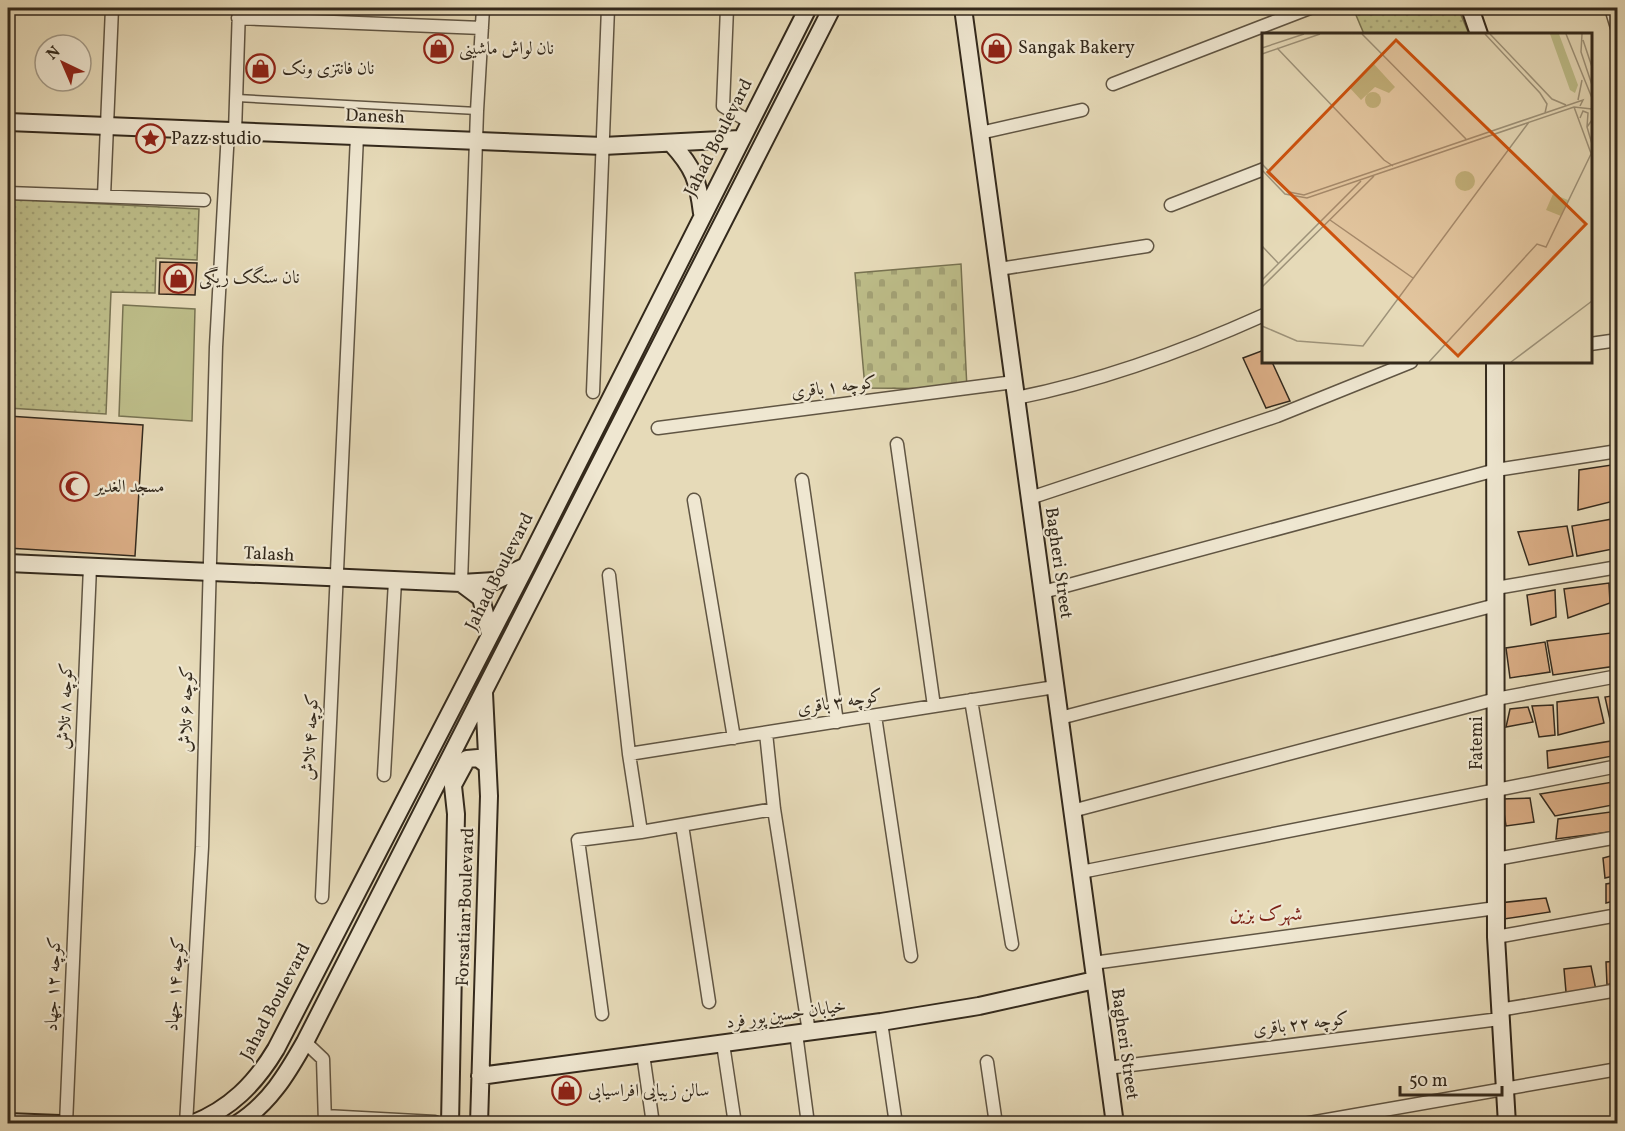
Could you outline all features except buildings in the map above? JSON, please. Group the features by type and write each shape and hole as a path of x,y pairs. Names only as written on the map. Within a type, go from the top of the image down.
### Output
{"street":[{"path":"104,196 112,8"},
{"path":"483,8 477,111 461,583 481,598 490,634"},
{"path":"593,392 608,8"},
{"path":"727,8 723,106 750,122"},
{"name":"Jahad Boulevard","path":"192,1124 209,1117 237,1098 260,1075 526,566 702,213 808,8"},
{"path":"240,1123 252,1114 284,1080 305,1042 832,8"},
{"name":"Bagheri Street","path":"963,8 1115,1124"},
{"path":"1113,84 1310,8"},
{"path":"1470,8 1479,33"},
{"path":"1611,8 1617,31"},
{"path":"238,13 482,28"},
{"name":"کوچه ۶ تلاش","path":"202,847 216,347 232,132 237,98 238,13"},
{"path":"980,132 1082,110"},
{"name":"Danesh","path":"8,122 603,146 740,139"},
{"name":"کوچه ۴ تلاش","path":"322,897 357,136"},
{"path":"671,142 689,162 699,181 702,213"},
{"path":"1171,205 1262,169"},
{"path":"8,193 204,200"},
{"path":"999,269 1147,246"},
{"name":"کوچه ۱ باقری","path":"658,428 1015,390 1052,391 1133,367 1216,337 1262,315"},
{"path":"1592,344 1617,340"},
{"path":"1030,498 1277,416 1409,363"},
{"name":"Fatemi","path":"1496,363 1496,937 1507,1124"},
{"path":"897,444 934,706"},
{"path":"1042,592 1496,470 1617,451"},
{"path":"802,480 837,722"},
{"path":"694,500 734,738"},
{"name":"Talash","path":"8,563 461,583 495,581 526,566"},
{"name":"کوچه ۸ تلاش","path":"78,845 90,567"},
{"path":"1060,718 1283,660 1496,597 1617,567"},
{"path":"609,575 629,754 641,832"},
{"path":"384,775 395,580"},
{"path":"1072,811 1496,699 1617,676"},
{"name":"کوچه ۳ باقری","path":"629,754 1055,687"},
{"name":"Forsatian Boulevard","path":"479,1124 487,765 484,691"},
{"path":"971,700 1012,944"},
{"path":"874,716 911,956"},
{"path":"766,733 802,1033 808,1124"},
{"name":"Forsatian Boulevard","path":"442,1123 456,814 450,758"},
{"path":"453,785 467,759 478,758 487,765"},
{"path":"1081,872 1617,766"},
{"path":"602,1014 578,840 641,832 774,809"},
{"path":"682,825 710,1002"},
{"path":"1496,859 1617,837"},
{"name":"کوچه ۱۲ جهاد","path":"66,1124 78,845"},
{"path":"379,846 399,857"},
{"name":"کوچه ۱۴ جهاد","path":"186,1124 202,847"},
{"path":"1093,963 1497,908"},
{"path":"1496,937 1617,915"},
{"name":"خیابان حسین پور فرد","path":"480,1076 880,1022 979,1006 1095,980"},
{"name":"کوچه ۲۲ باقری","path":"1107,1068 1500,1014 1617,990"},
{"path":"880,1022 896,1124"},
{"path":"305,1042 323,1059 325,1120 442,1123"},
{"path":"723,1044 735,1124"},
{"path":"643,1054 653,1124"},
{"path":"987,1062 996,1124"},
{"path":"1304,1124 1617,1069"},
{"path":"8,1122 60,1124"}],"lane":[{"path":"237,98 477,111"}],"green space":[{"path":"1353,8 1458,8 1469,33 1364,33"},
{"path":"8,199 199,209 197,260 156,258 155,293 111,292 106,414 8,408"},
{"path":"961,264 967,389 865,388 855,273"},
{"path":"123,305 195,309 192,421 119,416"}],"place":[{"name":"Sangak Bakery","path":"997,48"},
{"name":"نان لواش ماشينى","path":"438,49"},
{"name":"نان فانتزى ونک","path":"261,69"},
{"name":"Pazz studio","path":"150,139"},
{"name":"نان سنگک ریگی","path":"178,278"},
{"name":"مسجد الغدیر","path":"74,487"},
{"name":"سالن زیبایی افراسیابی","path":"567,1091"}],"district":[{"name":"شهرک بزین","path":"1266,915"}]}
